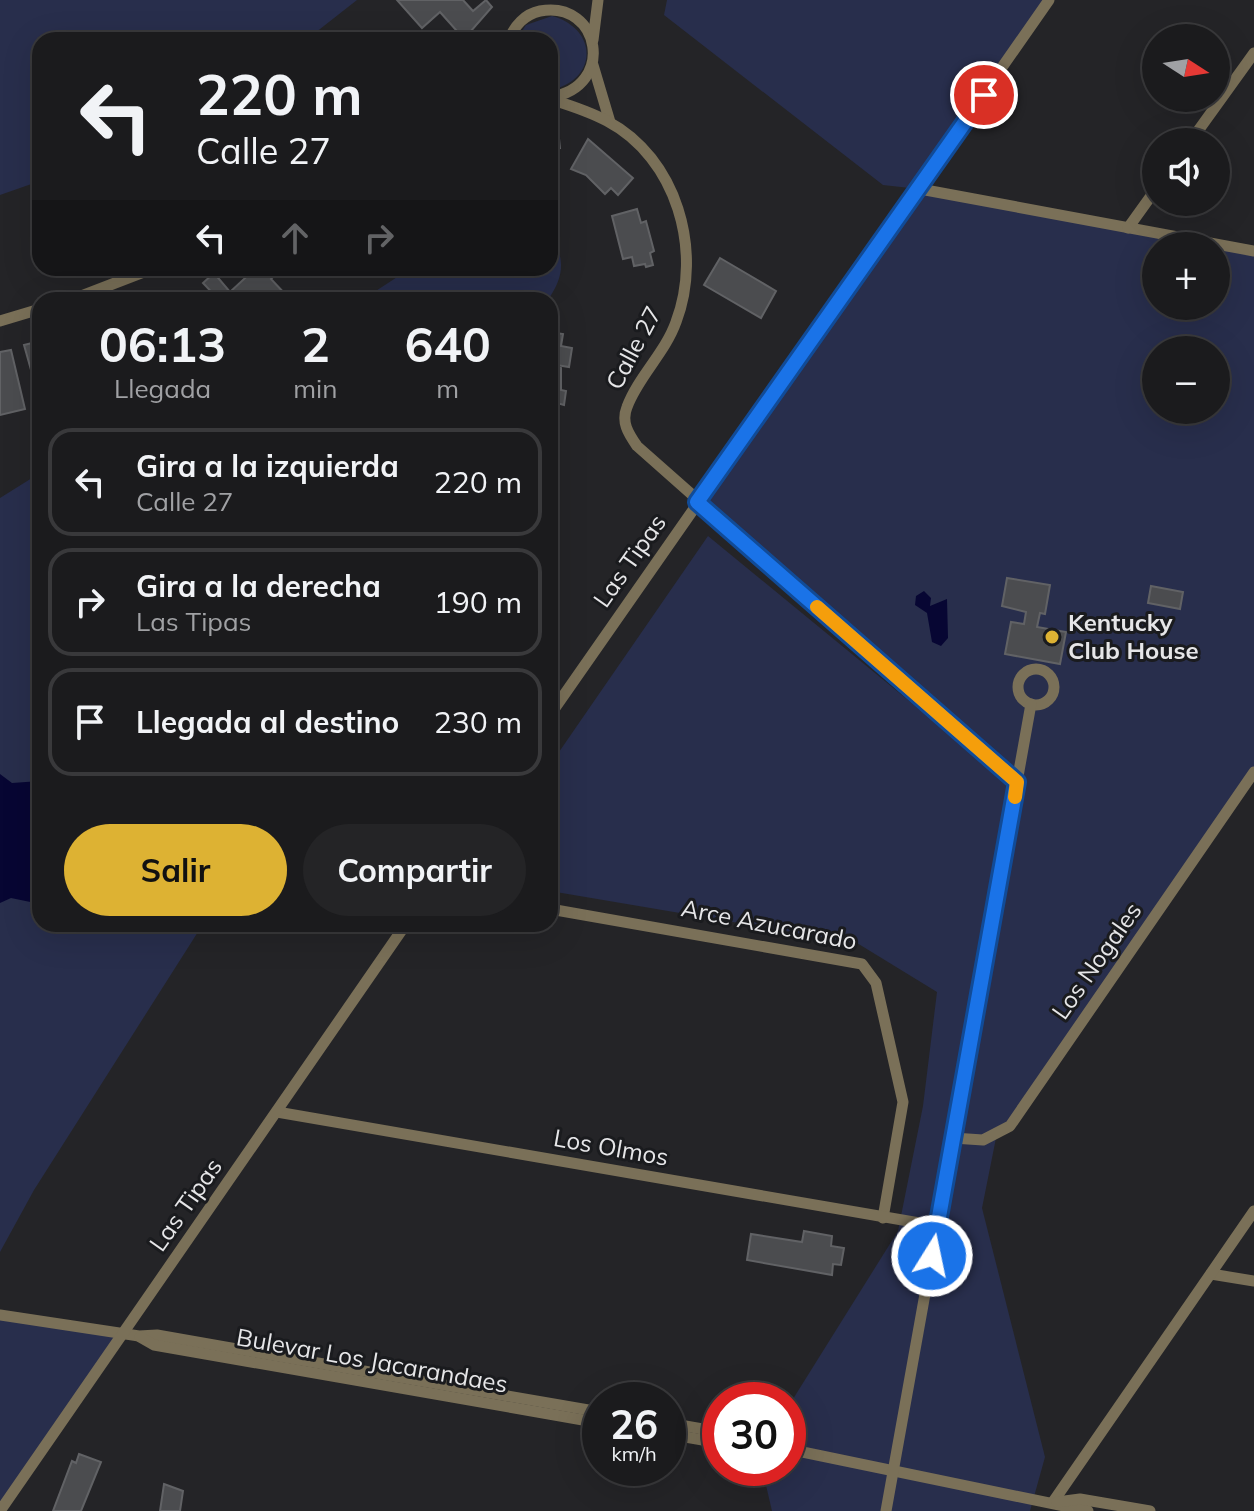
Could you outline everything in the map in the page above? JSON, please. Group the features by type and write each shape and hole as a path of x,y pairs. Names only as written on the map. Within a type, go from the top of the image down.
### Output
{"street":[{"path":"513,32 545,0"},
{"path":"598,0 593,64 610,122"},
{"name":"Las Tipas","path":"558,703 920,189 1049,0"},
{"path":"535,12 553,9 570,14 584,25 593,41"},
{"path":"1200,128 1254,53"},
{"path":"558,96 566,95 583,83 593,64"},
{"name":"Calle 27","path":"558,101 610,122 649,156 670,189 682,220 687,252 684,289 676,323 627,406 626,429 637,446 1017,782"},
{"path":"920,189 1254,251"},
{"path":"1128,228 1142,208"},
{"path":"92,292 133,276"},
{"path":"0,321 32,311"},
{"path":"886,1511 1031,704"},
{"name":"Los Nogales","path":"953,1138 983,1140 1010,1126 1254,772"},
{"name":"Arce Azucarado","path":"558,910 862,964 876,983 903,1102 883,1218"},
{"name":"Las Tipas","path":"0,1511 401,932"},
{"name":"Los Olmos","path":"277,1112 937,1226"},
{"path":"1053,1502 1254,1211"},
{"path":"1211,1274 1254,1281"},
{"name":"Bulevar Los Jacarandaes","path":"0,1315 139,1336 157,1335 582,1409"},
{"name":"Bulevar Los Jacarandaes","path":"139,1336 154,1345 582,1420"},
{"path":"806,1453 1088,1511"},
{"path":"1053,1502 1080,1499 1150,1511"}],"shaded area":[{"path":"0,0 357,0 316,32 32,32 32,184 0,195"},
{"path":"667,0 1049,0 920,189 1152,232 1142,232 1142,320 1230,320 1230,247 1254,251 1254,772 1010,1126 997,1133 982,1208 1045,1457 1030,1511 772,1511 766,1486 806,1486 804,1382 898,1231 923,1106 937,992 857,943 558,892 558,753 708,536 1009,783 1016,785 697,502 919,189 883,185 664,15"},
{"path":"552,16 578,32 587,54 577,76 558,88 558,32 521,32 526,25"},
{"path":"558,249 561,260 560,275 552,292 374,292 399,276 558,276"},
{"path":"32,478 32,932 198,932 34,1190 0,1252 0,498"},
{"path":"924,591 931,598 930,606 947,599 948,638 941,646 932,642 927,613 915,605 916,596"},
{"path":"0,774 12,783 32,782 32,902 11,898 0,903"},
{"path":"0,1315 124,1333 0,1511"}],"building":[{"path":"397,0 463,0 473,11 486,0 492,7 470,32 458,32 440,12 422,28"},
{"path":"588,139 633,178 618,195 611,188 605,194 586,175 571,169"},
{"path":"637,209 641,223 646,221 654,251 650,253 653,265 646,267 645,264 634,266 632,257 623,259 612,216"},
{"path":"720,258 776,291 761,318 704,285"},
{"path":"211,276 217,276 230,292 211,292 203,283"},
{"path":"247,276 274,276 271,279 283,292 230,292"},
{"path":"558,333 563,334 561,346 572,348 569,367 558,365"},
{"path":"32,343 32,374 24,345"},
{"path":"11,350 25,409 0,415 0,352"},
{"path":"558,367 561,368 561,390 566,391 564,405 558,403"},
{"path":"1007,578 1050,585 1045,614 1040,613 1037,627 1066,632 1060,664 1005,654 1011,622 1024,624 1026,612 1002,606"},
{"path":"1151,586 1183,592 1180,609 1148,603"},
{"path":"804,1231 832,1236 831,1246 844,1248 841,1265 833,1264 832,1275 747,1260 751,1234 802,1242"},
{"path":"79,1454 101,1462 81,1511 53,1511 72,1461 76,1463"},
{"path":"164,1484 183,1491 180,1511 160,1511"}],"slow traffic":[{"path":"817,607 1017,782 1015,797"}],"place":[{"name":"Kentucky Club House","path":"1052,637"}],"route":[{"path":"932,1256 1017,782 697,502 984,95"}]}
